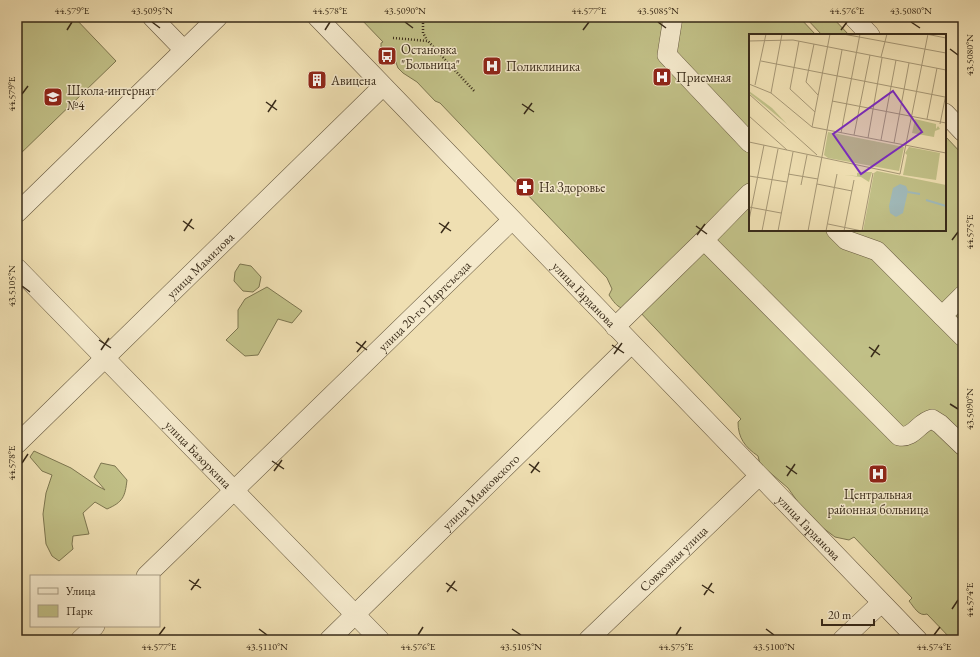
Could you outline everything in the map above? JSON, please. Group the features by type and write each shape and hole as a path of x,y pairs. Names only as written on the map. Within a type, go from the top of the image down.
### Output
{"street":[{"path":"152,17 184,50"},
{"path":"17,213 218,17"},
{"name":"улица Гарданова","path":"317,17 918,640"},
{"path":"673,17 667,55 749,142"},
{"path":"853,17 869,34"},
{"name":"улица Мамилова","path":"17,444 383,86"},
{"path":"946,115 963,132"},
{"path":"615,327 749,194"},
{"name":"улица 20-го Партсъезда","path":"147,575 512,220"},
{"path":"837,231 846,240 877,251 963,337"},
{"path":"704,240 899,436 909,435 923,423 932,419 940,424 963,446"},
{"name":"улица Базоркина","path":"17,268 380,640"},
{"path":"942,316 963,296"},
{"name":"улица Маяковского","path":"329,640 632,344"},
{"name":"Совхозная улица","path":"588,640 759,476"},
{"path":"842,640 881,603"},
{"path":"80,640 94,627"}],"path":[{"path":"423,17 423,33 428,41 475,92"},
{"path":"394,38 428,41"}],"green space":[{"name":"Школа-интернат №4","path":"17,17 74,17 116,61 17,157"},
{"name":"Центральная районная больница","path":"359,17 799,17 815,34 749,34 749,231 946,231 946,137 963,155 963,640 952,640 927,614 924,615 919,613 909,601 912,598 854,537 849,540 835,537 807,515 788,488 760,464 758,456 743,442 738,428 738,422 741,419 638,310 624,309 615,303 609,295 612,289 607,278 440,103 435,101 417,82 398,68 393,55 381,47 381,43 383,42"},
{"path":"805,17 832,17 848,34 821,34"},
{"path":"240,264 251,266 261,277 259,287 253,292 243,291 234,281 235,272"},
{"path":"267,287 302,311 292,323 278,319 258,355 245,356 226,340 238,328 238,310 245,299"},
{"path":"34,451 71,468 105,490 94,477 101,463 115,466 127,480 124,495 117,504 107,509 95,502 83,513 89,534 73,536 73,549 59,561 52,556 46,544 43,514 46,493 52,475 42,471 30,457"}],"place":[{"name":"Остановка \"Больница\"","path":"387,56"},
{"name":"Поликлиника","path":"492,66"},
{"name":"Приемная","path":"662,77"},
{"name":"Авицена","path":"317,80"},
{"name":"Школа-интернат №4","path":"53,97"},
{"name":"На Здоровье","path":"525,187"},
{"name":"Центральная районная больница","path":"878,474"}]}
